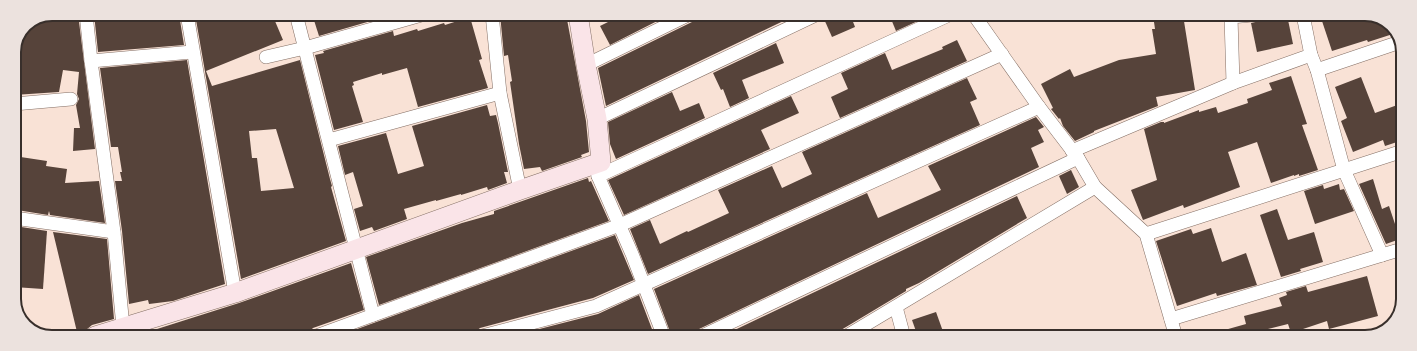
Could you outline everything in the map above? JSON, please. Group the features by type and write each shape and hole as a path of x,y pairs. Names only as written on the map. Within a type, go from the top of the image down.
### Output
{"street":[{"path":"87,21 114,232 124,330"},
{"path":"188,21 192,52 235,293"},
{"path":"298,21 373,315"},
{"path":"266,57 304,48 395,21"},
{"path":"493,21 500,93 520,190"},
{"path":"579,21 597,119 600,169 620,225 661,330"},
{"path":"586,65 676,21"},
{"path":"597,119 803,21"},
{"path":"130,330 520,190 600,169 933,21"},
{"path":"979,21 1039,107 1075,155 1095,187 1146,234 1174,330"},
{"path":"1231,21 1233,84"},
{"path":"1304,21 1311,55 1317,70 1344,170 1382,255"},
{"path":"1317,70 1395,44"},
{"path":"91,61 192,52"},
{"path":"332,330 620,225 1002,54"},
{"path":"714,330 1075,155 1233,84 1311,55"},
{"path":"329,140 500,93"},
{"path":"21,103 71,99"},
{"path":"505,330 596,306 1039,107"},
{"path":"1146,234 1396,153"},
{"path":"857,330 1095,187"},
{"path":"21,219 114,232"},
{"path":"1172,320 1396,251"},
{"path":"896,306 902,330"}],"building":[{"path":"52,21 79,21 95,149 73,151 74,128 80,128 76,105 79,99 77,94 79,72 63,70 59,92 21,95 21,52 23,40 30,30 40,23"},
{"path":"95,21 180,21 184,45 98,52"},
{"path":"196,21 275,21 283,40 206,71 212,86 300,60 332,186 331,187 346,241 241,279","holes":["276,129 294,188 261,191 257,158 252,158 249,131"]},
{"path":"314,21 371,21 319,36"},
{"path":"458,21 471,21 482,59 479,60 488,88 418,107 407,68 382,75 382,73 353,82 354,85 352,86 363,122 334,130 315,55 324,53 323,51 393,31 394,36 417,29 418,31 444,23 445,25"},
{"path":"501,21 567,21 586,121 589,152 581,155 582,157 542,171 540,167 524,169 510,82 512,81 508,55 504,56"},
{"path":"610,21 657,21 610,45 600,26"},
{"path":"694,21 783,21 606,106 598,68"},
{"path":"825,21 853,21 855,27 832,37"},
{"path":"892,21 918,21 896,31"},
{"path":"1154,21 1184,21 1195,90 1156,97 1158,106 1094,131 1075,141 1063,126 1060,118 1059,119 1051,109 1053,108 1041,84 1070,69 1074,77 1119,60 1156,54 1152,29 1155,29"},
{"path":"1260,21 1288,21 1293,44 1257,52 1251,23"},
{"path":"1322,21 1365,21 1377,23 1384,27 1391,35 1368,42 1367,40 1332,51"},
{"path":"957,40 967,61 840,118 831,97 848,89 841,73 885,53 892,70 943,49 942,47"},
{"path":"776,43 784,63 742,80 749,98 730,107 723,89 721,90 713,73"},
{"path":"187,60 225,284 173,301 149,304 148,300 129,304 122,231 115,181 122,181 120,172 122,172 118,147 111,147 100,68"},
{"path":"1291,76 1307,124 1302,125 1318,170 1299,176 1299,174 1294,175 1271,183 1257,142 1228,152 1240,187 1184,208 1183,205 1143,220 1131,190 1157,180 1144,129 1199,110 1199,112 1216,107 1218,113 1248,103 1247,99 1272,90 1269,83"},
{"path":"1361,77 1375,113 1396,106 1396,142 1385,146 1383,140 1353,152 1341,121 1347,118 1335,87"},
{"path":"967,78 977,99 970,102 980,125 648,274 630,229 650,220 660,244 687,231 688,232 729,213 718,190 772,166 782,188 812,174 802,152"},
{"path":"672,92 680,111 699,103 705,118 616,159 610,144 608,122"},
{"path":"791,96 799,113 761,130 770,149 624,215 608,180"},
{"path":"487,105 490,116 496,115 508,172 504,172 507,183 488,190 487,187 404,209 407,219 374,231 372,227 360,231 354,209 363,206 353,172 345,175 338,146 386,133 398,174 424,166 412,126"},
{"path":"1036,117 1044,127 1038,130 1044,142 1031,148 1039,167 697,330 669,330 654,289 867,193 878,218 941,190 928,166"},
{"path":"21,157 47,161 46,166 67,169 65,183 99,181 105,223 50,215 49,211 48,215 21,211"},
{"path":"1071,170 1079,187 1067,194 1059,176"},
{"path":"588,178 589,182 591,181 609,221 379,305 366,257 462,223 494,214 494,211"},
{"path":"1373,179 1382,209 1389,206 1396,227 1396,240 1386,244 1359,184"},
{"path":"1339,184 1340,190 1344,189 1354,211 1315,224 1304,191 1323,185 1324,189"},
{"path":"1017,196 1027,218 919,283 906,289 906,291 841,330 735,330"},
{"path":"1277,209 1288,240 1314,232 1323,262 1281,277 1260,215"},
{"path":"21,227 47,231 43,289 21,287"},
{"path":"1211,228 1222,262 1246,253 1257,285 1217,296 1216,293 1177,306 1156,241 1191,229 1193,234"},
{"path":"53,232 107,239 114,319 92,325 86,330 77,330"},
{"path":"615,235 634,280 593,298 480,328 477,330 354,330"},
{"path":"351,263 364,310 311,330 154,330 239,303"},
{"path":"1367,276 1378,316 1329,329 1327,321 1300,330 1290,330 1288,324 1264,330 1225,330 1246,324 1244,316 1282,306 1279,298 1287,295 1286,292 1306,286 1308,292"},
{"path":"639,295 652,330 535,330 598,314"},
{"path":"936,312 942,330 916,330 912,320"}]}
